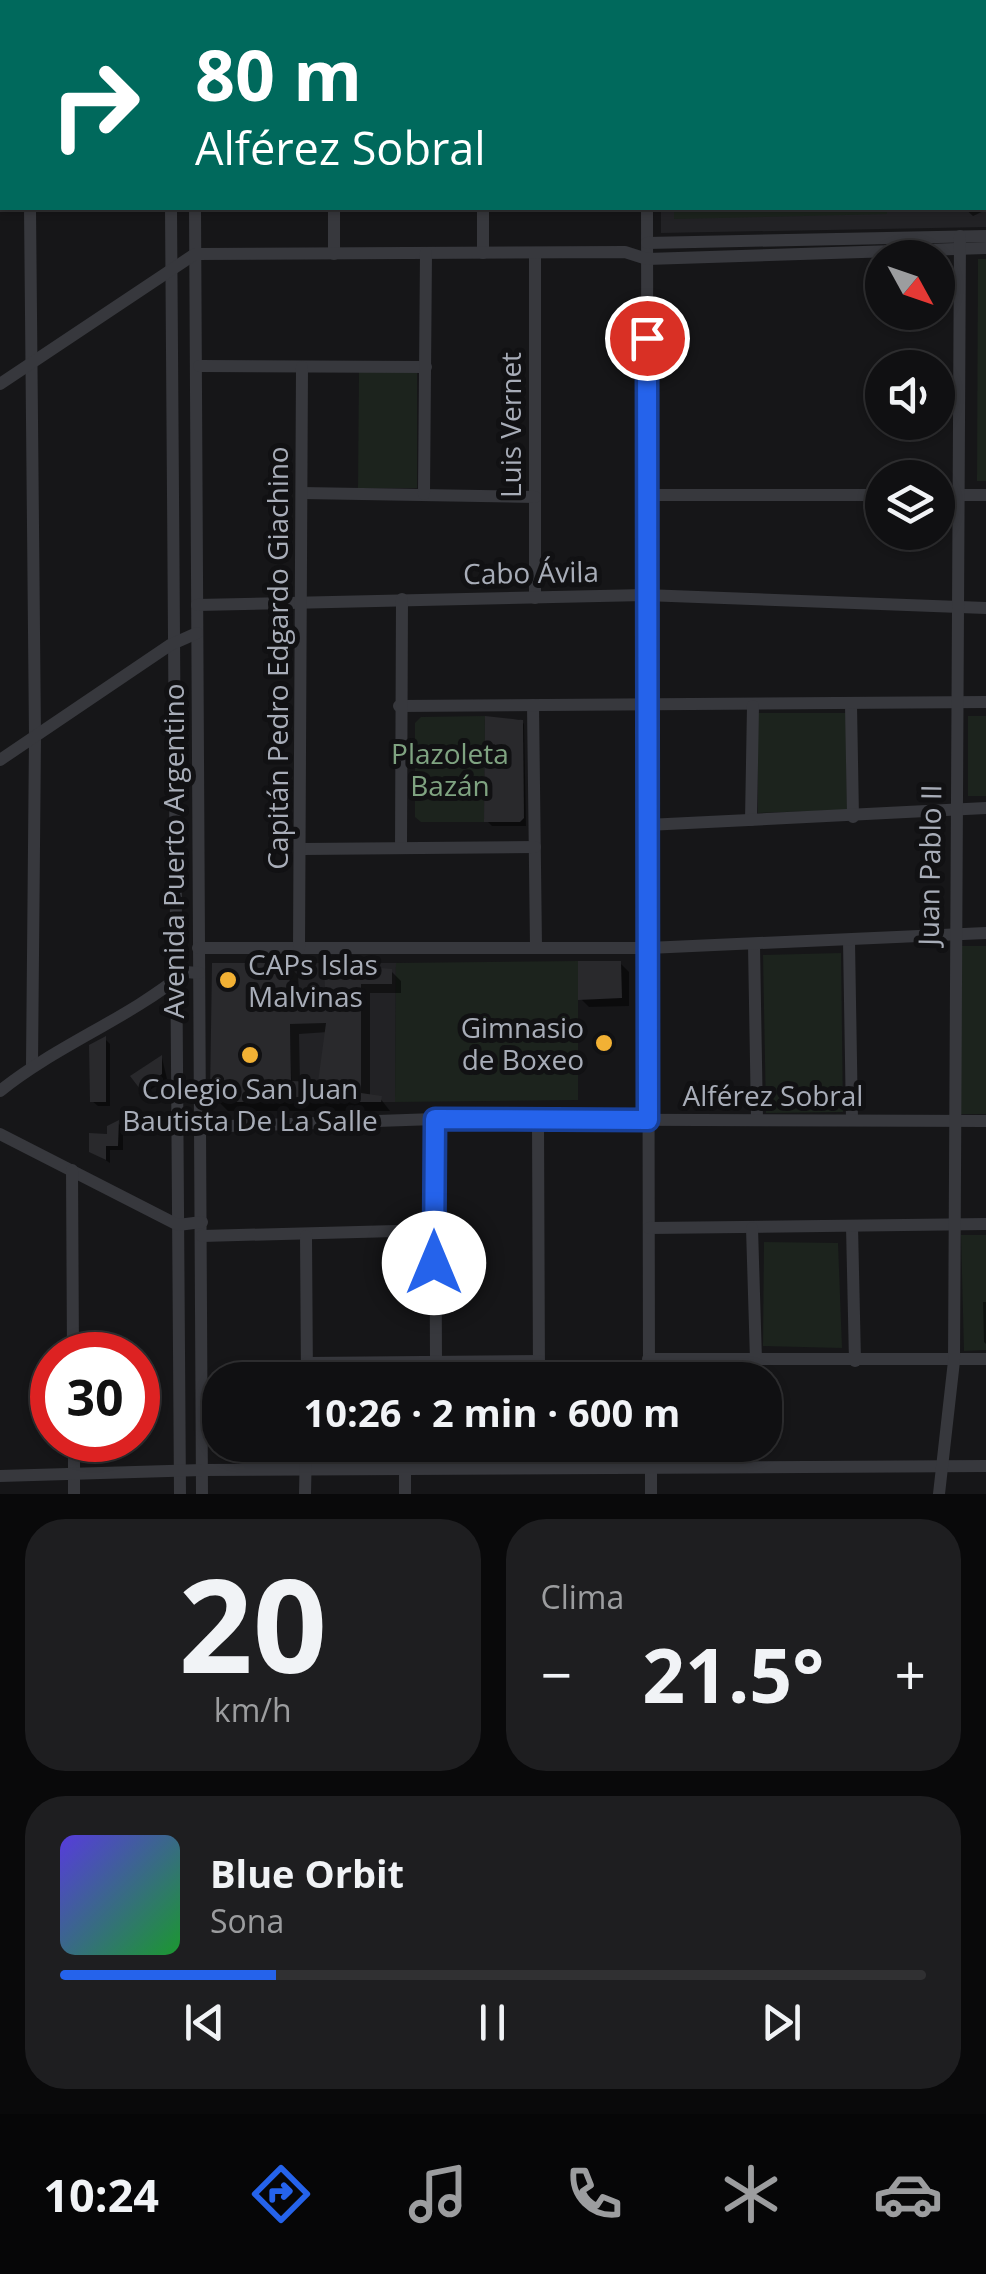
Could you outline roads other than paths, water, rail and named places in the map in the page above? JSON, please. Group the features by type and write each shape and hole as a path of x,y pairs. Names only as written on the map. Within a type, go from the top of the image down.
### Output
{"street":[{"path":"30,210 35,738 32,1065"},
{"name":"Avenida Puerto Argentino","path":"171,210 180,1494"},
{"name":"Avenida Puerto Argentino","path":"195,210 202,1494"},
{"path":"334,210 334,254"},
{"path":"483,210 483,253"},
{"path":"647,210 648,1360 986,1359"},
{"path":"0,384 195,254 625,252 647,259 960,242 986,236"},
{"path":"647,243 960,242 986,248"},
{"name":"Juan Pablo II","path":"939,1494 954,1361 953,934 960,242"},
{"path":"424,494 426,253"},
{"name":"Luis Vernet","path":"535,253 535,598"},
{"path":"198,366 426,367"},
{"name":"Capitán Pedro Edgardo Giachino","path":"300,949 302,367"},
{"path":"302,493 535,497"},
{"path":"648,495 865,495"},
{"path":"955,495 986,495"},
{"name":"Cabo Ávila","path":"198,605 646,595 986,608"},
{"path":"402,600 402,848"},
{"path":"0,760 174,643 198,633"},
{"path":"399,706 986,702"},
{"path":"533,705 536,946"},
{"path":"852,705 853,817"},
{"path":"751,820 753,706"},
{"path":"647,825 986,808"},
{"path":"303,848 535,847"},
{"path":"198,948 648,948 986,933"},
{"path":"849,942 852,1120"},
{"path":"754,945 757,1120"},
{"path":"0,1091 32,1065 184,972 199,973"},
{"path":"435,1119 436,1362 540,1361 538,1120"},
{"name":"Alférez Sobral","path":"200,1127 435,1119 986,1120"},
{"path":"0,1134 178,1225 306,1236 434,1230"},
{"path":"72,1170 73,1332"},
{"path":"649,1228 986,1224"},
{"path":"852,1226 855,1361"},
{"path":"752,1228 756,1360"},
{"path":"306,1236 308,1362"},
{"path":"74,1462 74,1494"},
{"path":"305,1462 305,1494"},
{"path":"538,1462 538,1468"},
{"path":"651,1462 651,1494"},
{"path":"0,1476 180,1470 986,1466"},
{"path":"405,1471 406,1494"}],"place":[{"name":"CAPs Islas Malvinas","path":"228,980"},
{"name":"Gimnasio de Boxeo","path":"604,1043"},
{"name":"Colegio San Juan Bautista De La Salle","path":"250,1055"}],"park label":[{"name":"Plazoleta Bazán","path":"450,769"}]}
